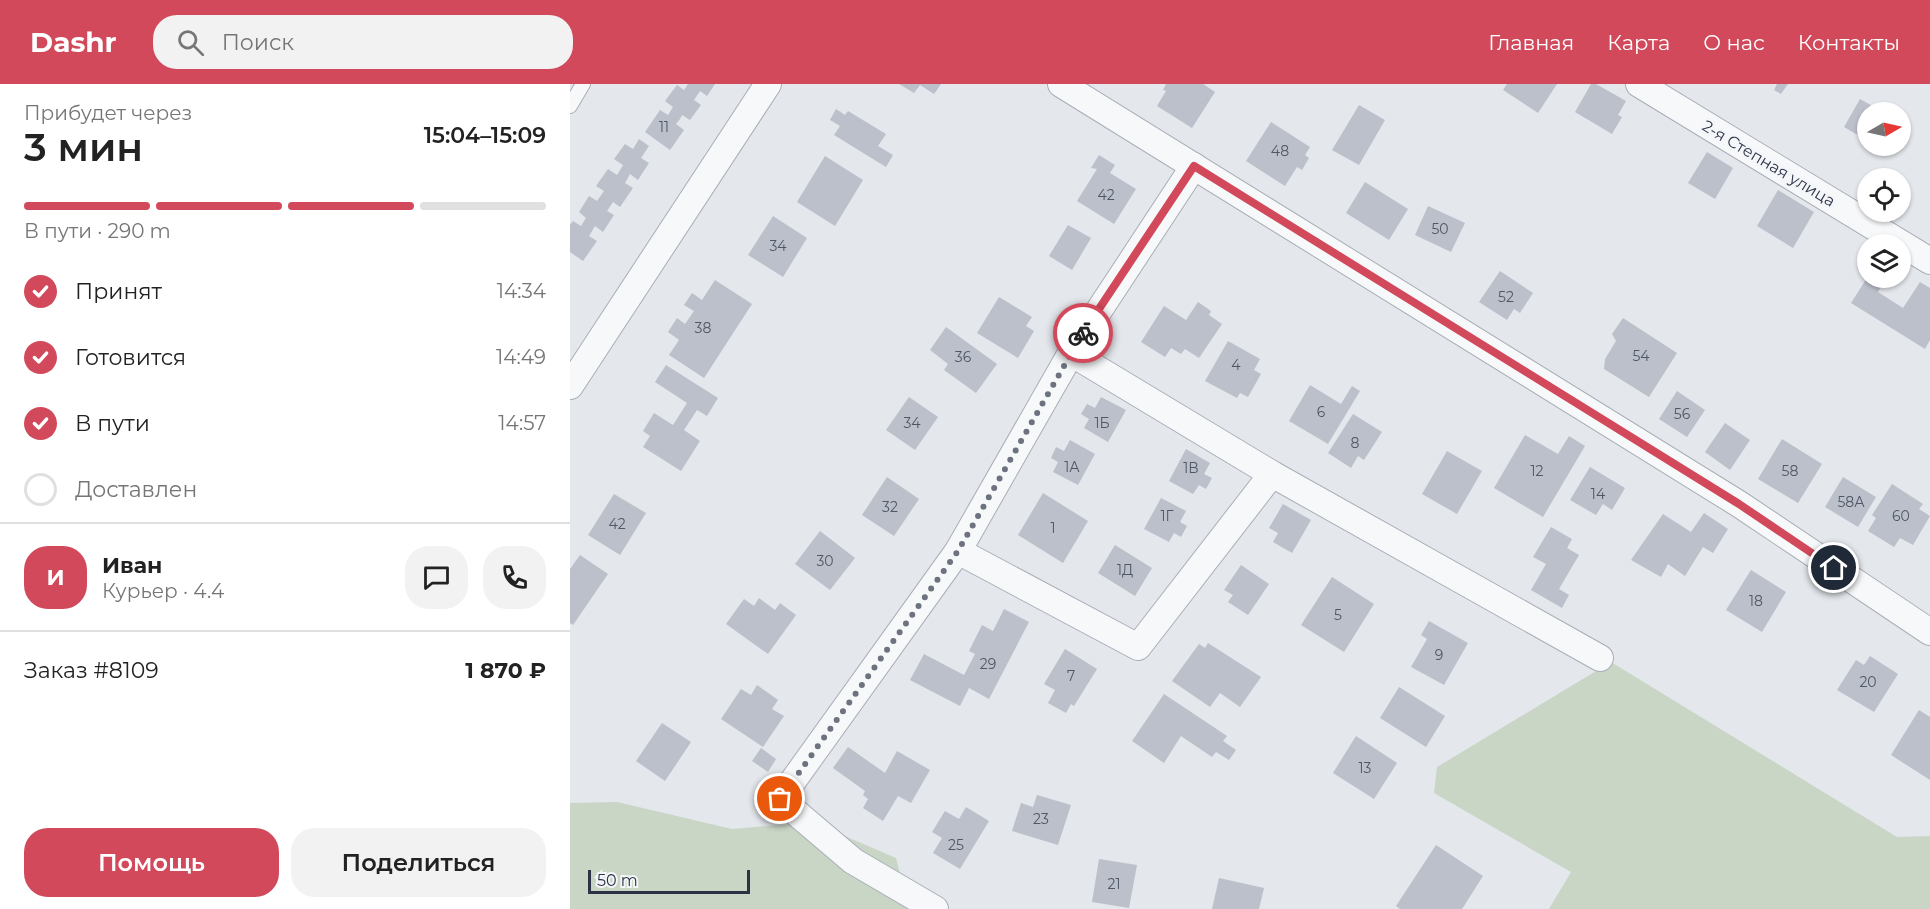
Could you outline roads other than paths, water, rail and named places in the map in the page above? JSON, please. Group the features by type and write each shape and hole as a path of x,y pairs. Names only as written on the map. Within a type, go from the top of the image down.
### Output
{"street":[{"path":"570,386 768,84"},
{"path":"1061,84 1739,504 1930,632"},
{"name":"2-я Степная улица","path":"1640,84 1930,261"},
{"path":"935,909 853,861 780,799 958,551 1071,353 1194,166"},
{"path":"1071,353 1272,474 1600,658"},
{"path":"958,551 1138,647 1272,474"}],"lane":[{"path":"570,106 584,84"}]}
